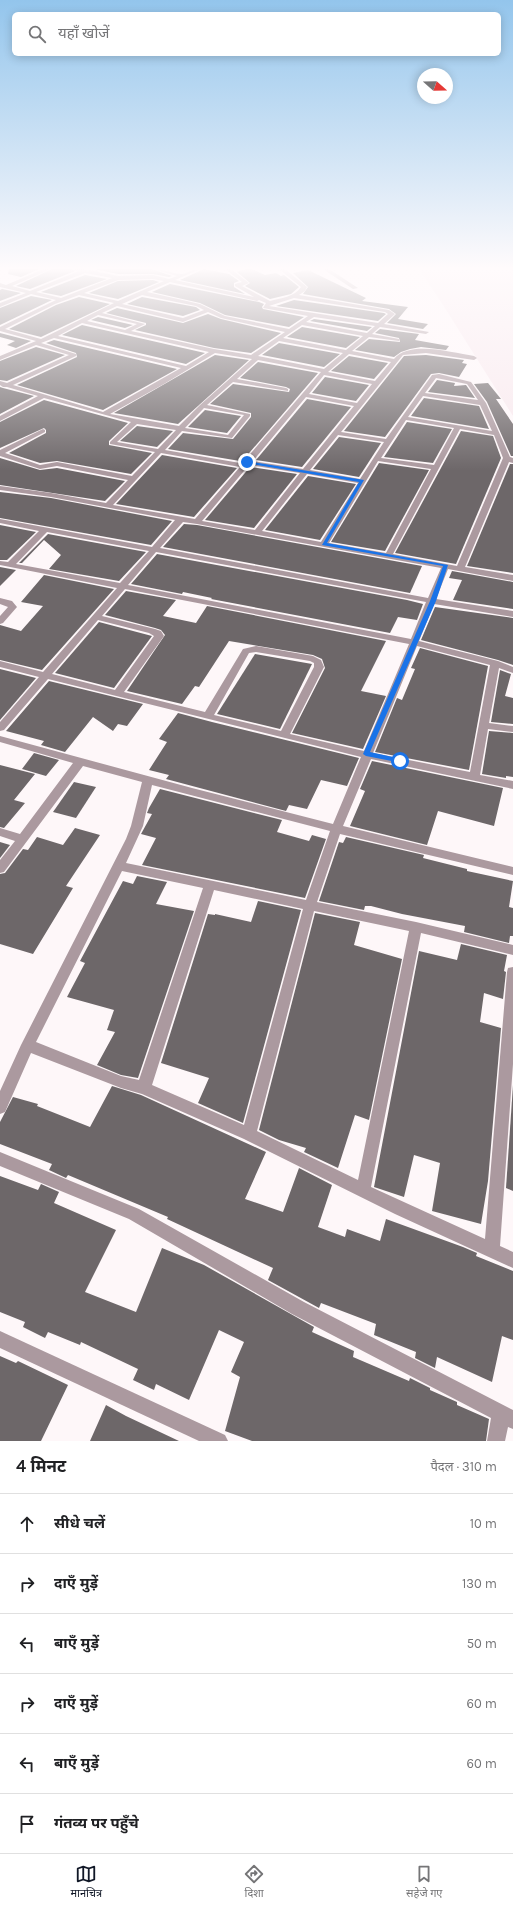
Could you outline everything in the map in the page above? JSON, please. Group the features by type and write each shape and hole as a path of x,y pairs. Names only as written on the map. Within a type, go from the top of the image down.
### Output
{"street":[{"path":"0,389 74,355 21,336"},
{"path":"0,358 52,336"},
{"path":"54,336 186,368"},
{"path":"146,336 376,383"},
{"path":"108,506 202,406 255,358 282,336"},
{"path":"197,522 303,395 324,372 365,336"},
{"path":"374,336 397,340"},
{"path":"278,339 395,361"},
{"path":"104,414 214,351"},
{"path":"257,532 357,405 401,354 412,351 474,358"},
{"path":"324,544 388,440 432,379 439,376 467,382 483,404 510,459 460,568"},
{"path":"232,380 286,390"},
{"path":"0,383 104,414 230,437 248,416 247,414 202,406"},
{"path":"421,394 483,404"},
{"path":"303,395 357,405"},
{"path":"0,419 43,396"},
{"path":"404,418 497,434"},
{"path":"136,421 112,443 241,464 247,462 362,482"},
{"path":"389,555 458,427"},
{"path":"0,454 43,431"},
{"path":"336,433 388,440"},
{"path":"0,454 40,467 57,464 134,479"},
{"path":"376,458 436,468"},
{"path":"0,488 51,495 180,520 257,532 513,578"},
{"path":"0,728 180,520"},
{"path":"0,521 433,601 513,614"},
{"path":"10,565 44,530"},
{"path":"0,563 414,642 495,663 513,670"},
{"path":"249,1134 310,905 336,830 366,754 433,601 446,565"},
{"path":"0,601 9,603 13,607 0,621"},
{"path":"96,618 152,631 158,633 159,636 118,693"},
{"path":"208,716 246,651 256,649 318,662 319,666 284,736"},
{"path":"474,778 495,663"},
{"path":"0,664 284,736 474,778 513,785"},
{"path":"483,725 513,729"},
{"path":"0,739 80,762 336,830 513,871"},
{"path":"0,869 80,762"},
{"path":"0,1107 28,1045 138,826 148,780"},
{"path":"0,832 22,839"},
{"path":"118,866 416,927 513,950"},
{"path":"144,1088 210,884"},
{"path":"363,1191 416,927"},
{"path":"492,1251 513,972"},
{"path":"28,1045 121,1082 144,1088 249,1134 363,1191 513,1260"},
{"path":"0,1159 134,1214 298,1308 507,1418 496,1441"},
{"path":"0,1339 219,1441"}],"shaded area":[{"path":"463,336 513,336 513,416"}],"building":[{"path":"13,336 31,341 16,348 7,345 15,341 0,337"},
{"path":"67,336 131,336 205,353 186,364"},
{"path":"162,336 276,336 251,353 214,348"},
{"path":"356,336 360,337 346,348 287,337"},
{"path":"391,336 418,336 415,340 449,346 446,350 421,347 410,349 401,352 394,357 355,350 369,339 400,342 399,338"},
{"path":"54,340 177,369 103,410 17,385 77,357 76,353 46,343"},
{"path":"279,343 340,354 324,367 262,355"},
{"path":"36,347 65,355 7,381 0,380 0,361"},
{"path":"215,355 249,360 178,424 114,413"},
{"path":"426,355 464,360 462,363 467,364 459,377 439,373 431,374 385,437 344,431 404,356"},
{"path":"349,356 388,363 374,379 331,371"},
{"path":"258,362 318,373 244,459 240,461 168,449 183,433 233,439 251,417 251,413 210,404 233,384 289,392 290,389 286,387 240,378"},
{"path":"325,377 369,385 356,401 312,393"},
{"path":"437,380 455,383 454,386 466,385 475,398 428,392"},
{"path":"488,383 501,399 496,399 513,424 513,456 511,456 487,402 474,384"},
{"path":"0,387 3,388 34,396 0,414"},
{"path":"424,398 479,406 489,429 411,416"},
{"path":"307,399 351,407 302,467 256,460"},
{"path":"44,400 128,423 109,441 109,445 152,453 131,474 57,461 40,463 9,453 46,433 44,428 0,448 0,422"},
{"path":"205,410 241,416 227,433 188,427"},
{"path":"407,422 452,429 433,463 384,457"},
{"path":"137,426 173,431 157,447 120,441"},
{"path":"461,431 493,436 501,458 456,564 395,553"},
{"path":"339,437 381,443 359,477 313,469"},
{"path":"162,455 237,468 194,517 116,504"},
{"path":"0,458 40,470 57,468 125,481 105,501 0,485"},
{"path":"379,463 429,470 385,551 331,542"},
{"path":"510,464 513,464 513,573 467,566"},
{"path":"250,467 297,474 254,528 205,520"},
{"path":"308,476 356,484 320,540 265,530"},
{"path":"0,492 51,498 172,521 151,545 0,518"},
{"path":"184,524 197,525 422,566 410,593 163,547"},
{"path":"0,525 36,532 7,560 0,560"},
{"path":"48,534 146,552 119,581 49,569 61,555 44,540 22,563 19,563"},
{"path":"157,554 423,604 417,620 398,617 390,633 211,599 212,598 183,592 182,594 131,584"},
{"path":"0,567 16,570 0,586"},
{"path":"452,571 513,582 513,609 453,600 462,580 449,578"},
{"path":"44,575 114,589 42,670 0,660 0,625 21,631 43,606 21,602"},
{"path":"126,591 176,600 163,616 196,623 207,606 386,641 361,691 386,696 363,749 292,733 325,668 322,659 313,655 229,641 199,687 195,686 182,704 127,691 165,635 161,630 155,628 105,615"},
{"path":"435,607 513,618 513,665 421,640"},
{"path":"99,622 152,636 114,688 55,673"},
{"path":"420,648 488,666 469,770 375,752 397,698 402,700 415,669 411,668"},
{"path":"255,654 312,664 280,729 217,714"},
{"path":"0,669 36,678 0,720"},
{"path":"500,670 511,674 505,696 513,698 513,724 491,722"},
{"path":"49,681 143,704 127,726 118,724 113,731 93,717 65,752 41,745 44,741 6,731"},
{"path":"178,713 359,758 347,786 321,780 307,809 289,805 286,811 166,779 169,775 149,770 167,742 159,739"},
{"path":"489,731 513,733 513,777 506,776 506,778 482,774"},
{"path":"34,753 59,760 46,776 22,769"},
{"path":"372,761 503,788 494,826 438,811 427,845 350,826 365,791 360,789"},
{"path":"0,765 35,774 14,800 25,803 4,828 0,827"},
{"path":"74,782 96,787 76,818 53,812"},
{"path":"160,789 282,820 277,832 309,841 312,835 326,839 305,898 142,865 156,838 141,834 152,814 147,813 149,808"},
{"path":"75,828 100,835 66,886 73,888 33,954 0,944 0,874 5,873 23,849 28,850 37,837 63,845"},
{"path":"346,837 424,855 423,858 467,869 467,871 513,881 509,907 513,908 513,936 510,936 509,943 464,932 465,926 402,914 371,906 365,906 364,910 319,901 339,842 343,843"},
{"path":"0,842 10,845 0,858"},
{"path":"137,876 167,882 156,904 194,911 138,1078 121,1075 97,1065 115,1032 107,1030 114,1010 67,997 85,963 80,961 123,881 133,884"},
{"path":"258,901 301,910 243,1123 198,1103 209,1078 161,1063 208,914 215,914 251,922"},
{"path":"315,913 360,922 354,945 402,959 369,1120 355,1115 338,1168 304,1152 306,1148 279,1140 259,1130"},
{"path":"461,944 507,955 504,971 506,972 503,999 484,993 480,1022 501,1028 488,1181 481,1224 432,1211 440,1163 414,1155 404,1197 374,1187 419,951 457,960"},
{"path":"513,1085 513,1191 506,1188"},
{"path":"112,1086 141,1095 266,1152 245,1199 283,1212 299,1168 332,1185 318,1227 345,1237 347,1229 380,1241 386,1219 463,1247 477,1253 476,1256 513,1271 513,1340 502,1336 492,1382 437,1357 435,1368 415,1358 416,1352 374,1335 376,1324 321,1303 319,1308 268,1280 273,1268 167,1219 168,1217 68,1175 66,1178 49,1170 52,1164 0,1144 0,1122 13,1097 38,1104 37,1106 90,1127"},
{"path":"0,1176 38,1190 41,1184 59,1192 54,1203 116,1230 85,1292 136,1312 162,1248 204,1265 314,1327 312,1332 354,1351 353,1357 409,1381 410,1378 430,1388 430,1390 457,1402 457,1405 489,1419 486,1441 252,1441 225,1431 240,1377 231,1372 244,1342 219,1330 189,1400 156,1384 154,1390 133,1380 138,1369 81,1342 80,1345 48,1332 45,1338 23,1327 25,1322 0,1312"},
{"path":"0,1356 16,1363 18,1361 68,1385 41,1441 0,1441"},
{"path":"106,1405 126,1416 179,1441 90,1441"}],"route":[{"path":"247,462 362,482 324,544 446,565 433,601 366,754 400,761"}]}
